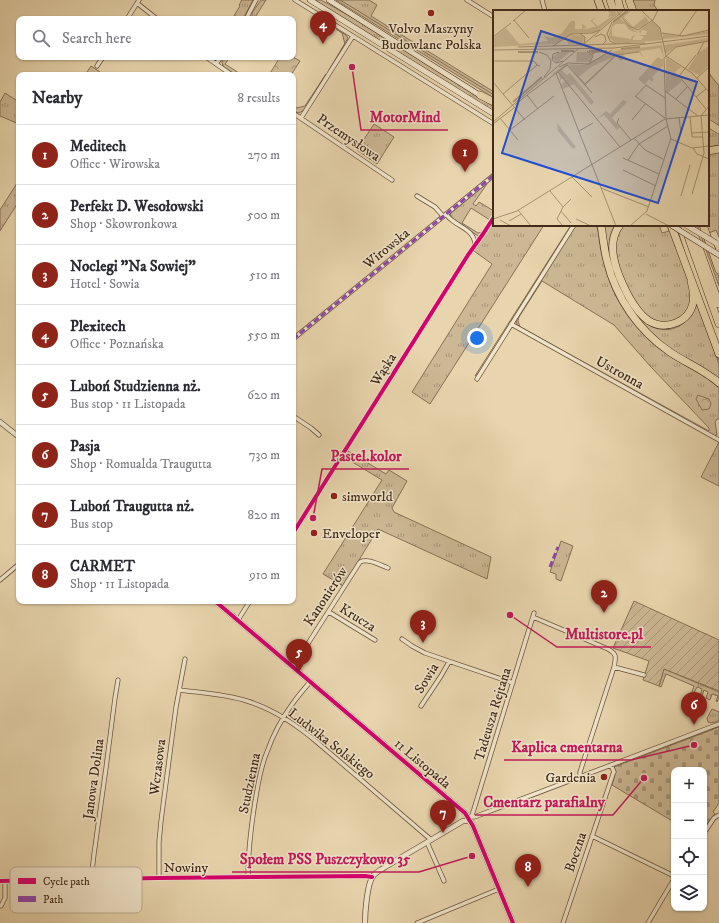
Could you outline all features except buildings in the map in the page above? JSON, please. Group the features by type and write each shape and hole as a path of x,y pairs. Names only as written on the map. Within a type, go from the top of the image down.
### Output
{"highway":[{"path":"598,0 602,10"},
{"path":"610,0 614,10"},
{"path":"618,0 621,10"},
{"path":"629,0 633,10"},
{"path":"480,95 493,102"},
{"path":"709,124 719,130"},
{"path":"709,151 719,149"},
{"path":"601,226 605,254 610,272 618,292 634,318 649,335 663,347 707,374 719,384"},
{"path":"619,226 616,231 613,242 616,268 631,299 647,319 656,324 665,325 675,324 684,318 690,310 693,302 691,281"},
{"path":"671,226 719,354"},
{"path":"685,226 719,324"},
{"path":"691,226 719,304"},
{"path":"703,226 719,270"}],"main road":[{"path":"310,0 493,113"},
{"path":"329,0 480,95"},
{"path":"673,226 719,255"},
{"path":"687,226 717,244"}],"street":[{"path":"248,16 256,0"},
{"path":"295,0 493,123"},
{"path":"467,0 493,16"},
{"path":"542,0 545,10"},
{"path":"129,16 138,2 154,16"},
{"path":"300,118 353,36"},
{"path":"97,66 101,60"},
{"path":"210,60 228,72"},
{"path":"216,64 219,60"},
{"name":"Przemysłowa","path":"296,115 392,180"},
{"name":"Wirowska","path":"296,337 493,176"},
{"path":"417,196 471,233 476,244"},
{"name":"Wąska","path":"296,528 366,419 372,406 493,219"},
{"path":"476,379 573,226"},
{"name":"Ustronna","path":"511,324 719,440"},
{"path":"296,418 311,428 319,436"},
{"path":"0,422 16,435"},
{"name":"Kanonierów","path":"293,667 362,561 367,560 388,568"},
{"path":"0,580 16,567"},
{"name":"11 Listopada","path":"219,604 470,819 513,923"},
{"path":"238,620 248,604"},
{"name":"Krucza","path":"329,612 375,640"},
{"name":"Tadeusza Rejtana","path":"470,819 533,615 613,652 616,658 614,667"},
{"name":"Sowia","path":"402,639 420,651 513,683"},
{"name":"Wczasowa","path":"159,878 160,828 176,707 185,659"},
{"name":"Sowia","path":"421,706 449,662"},
{"path":"580,777 580,770 614,667 644,676"},
{"name":"Janowa Dolina","path":"92,867 118,680"},
{"name":"Studzienna","path":"248,878 249,843 259,777 267,752 284,718 310,682"},
{"name":"Ludwika Solskiego","path":"180,690 244,700 260,705 284,718 301,729 318,743 418,828 429,841"},
{"path":"365,923 369,886 372,877 380,870 463,821 719,724"},
{"name":"Boczna","path":"563,923 614,773 612,765"},
{"path":"707,828 714,818 719,814"},
{"path":"592,836 671,876"},
{"path":"429,841 444,881"},
{"name":"Nowiny","path":"142,878 372,877"},
{"name":"Nowiny","path":"0,881 10,881"},
{"path":"1,906 5,898 5,881"},
{"path":"648,923 671,882"},
{"path":"417,923 498,889"}],"green space":[{"path":"242,0 253,0 245,16 234,16 240,6 239,5"},
{"path":"261,0 266,0 256,16 252,16 252,13"},
{"path":"314,0 321,0 355,19 493,106 493,111"},
{"path":"336,0 369,0 377,5 371,16 493,91 493,97"},
{"path":"632,0 655,0 654,5 657,10 636,10"},
{"path":"336,29 346,35 348,38 345,43 342,33"},
{"path":"296,59 300,61 293,72 271,72 278,60 296,60"},
{"path":"223,60 228,60 225,64 237,72 232,72 223,66"},
{"path":"91,66 100,72 87,72"},
{"path":"709,73 719,86 719,127 709,121"},
{"path":"326,74 304,110 299,113 296,112 296,108 305,106"},
{"path":"5,93 16,100 16,123 0,116 0,102"},
{"path":"374,124 394,137 377,164 357,150"},
{"path":"709,125 719,131 719,147 709,148"},
{"path":"719,151 719,237 716,230 709,233 706,226 709,226 709,153"},
{"path":"486,183 487,184 473,204 476,206 479,202 493,210 493,216 490,220 471,208 462,223 478,233 483,232 480,236 451,217 450,214"},
{"path":"16,185 16,206 0,231 0,210"},
{"path":"493,221 493,226 543,226 430,404 412,392 492,264 474,251"},
{"path":"570,226 571,226 480,372 475,376"},
{"path":"575,226 597,226 608,277 619,302 635,325 654,345 719,388 719,419 715,422 717,435 715,436 550,344 709,431 709,428 651,367 614,325 542,281 519,317 518,321 520,327 517,325 516,320"},
{"path":"603,226 617,226 610,245 638,314 673,327 697,300 719,360 719,381 661,343 630,309 614,278"},
{"path":"622,226 659,226 662,233 669,231 667,226 669,226 692,293 689,309 675,322 656,322 641,311 621,276 614,242"},
{"path":"697,226 701,226 719,277 719,286"},
{"path":"698,395 709,399 711,404 709,409 702,410 696,399"},
{"path":"719,442 719,486 701,477"},
{"path":"348,451 386,474 389,470 407,481 392,508 394,512 491,557 487,579 378,529 343,586 323,574 382,480 344,457"},
{"path":"561,541 573,546 561,581 556,579 556,574 550,572"},
{"path":"634,601 719,640 719,691 664,669 659,686 643,680 649,661 613,648"},
{"path":"664,669 719,692 717,702 718,696 712,694 710,700 706,698 708,692 704,690 702,696 700,696 702,689 697,687 694,693 692,692 694,686 666,674 661,687 659,686"},
{"path":"712,709 719,712 719,721 711,723 708,722 707,718"},
{"path":"719,727 719,803 713,812 715,814 707,825 707,767 671,767 671,820 612,785 616,771 614,767"}],"waterway":[{"path":"340,0 493,94"},
{"path":"594,0 598,10"},
{"path":"602,0 606,10"},
{"path":"709,147 719,145"},
{"path":"610,257 609,248 611,233 614,226"},
{"path":"678,231 686,257"},
{"path":"714,245 716,251"},
{"path":"631,307 646,323 654,327 669,329 683,324 689,318 697,304 719,364"}],"marked path":[{"path":"296,337 493,176"},
{"path":"550,567 558,547"}],"cycle path":[{"path":"296,528 468,255 493,219"},
{"path":"219,604 465,813 473,826 513,923"},
{"path":"142,878 372,877"},
{"path":"0,881 10,881"}],"place":[{"name":"Volvo Maszyny Budowlane Polska","path":"431,13"},
{"name":"Plexitech","path":"323,44"},
{"name":"MotorMind","path":"352,67"},
{"name":"Meditech","path":"465,172"},
{"name":"simworld","path":"334,496"},
{"name":"Pastel.kolor","path":"313,518"},
{"name":"Enveloper","path":"314,533"},
{"name":"Perfekt D. Wesołowski","path":"604,613"},
{"name":"Multistore.pl","path":"510,615"},
{"name":"Noclegi \"Na Sowiej\"","path":"423,643"},
{"name":"Luboń Studzienna nż.","path":"299,672"},
{"name":"Pasja","path":"694,725"},
{"name":"Kaplica cmentarna","path":"694,745"},
{"name":"Gardenia","path":"604,777"},
{"name":"Cmentarz parafialny","path":"644,778"},
{"name":"Luboń Traugutta nż.","path":"443,833"},
{"name":"Społem PSS Puszczykowo 35","path":"472,856"},
{"name":"CARMET","path":"528,887"}]}
